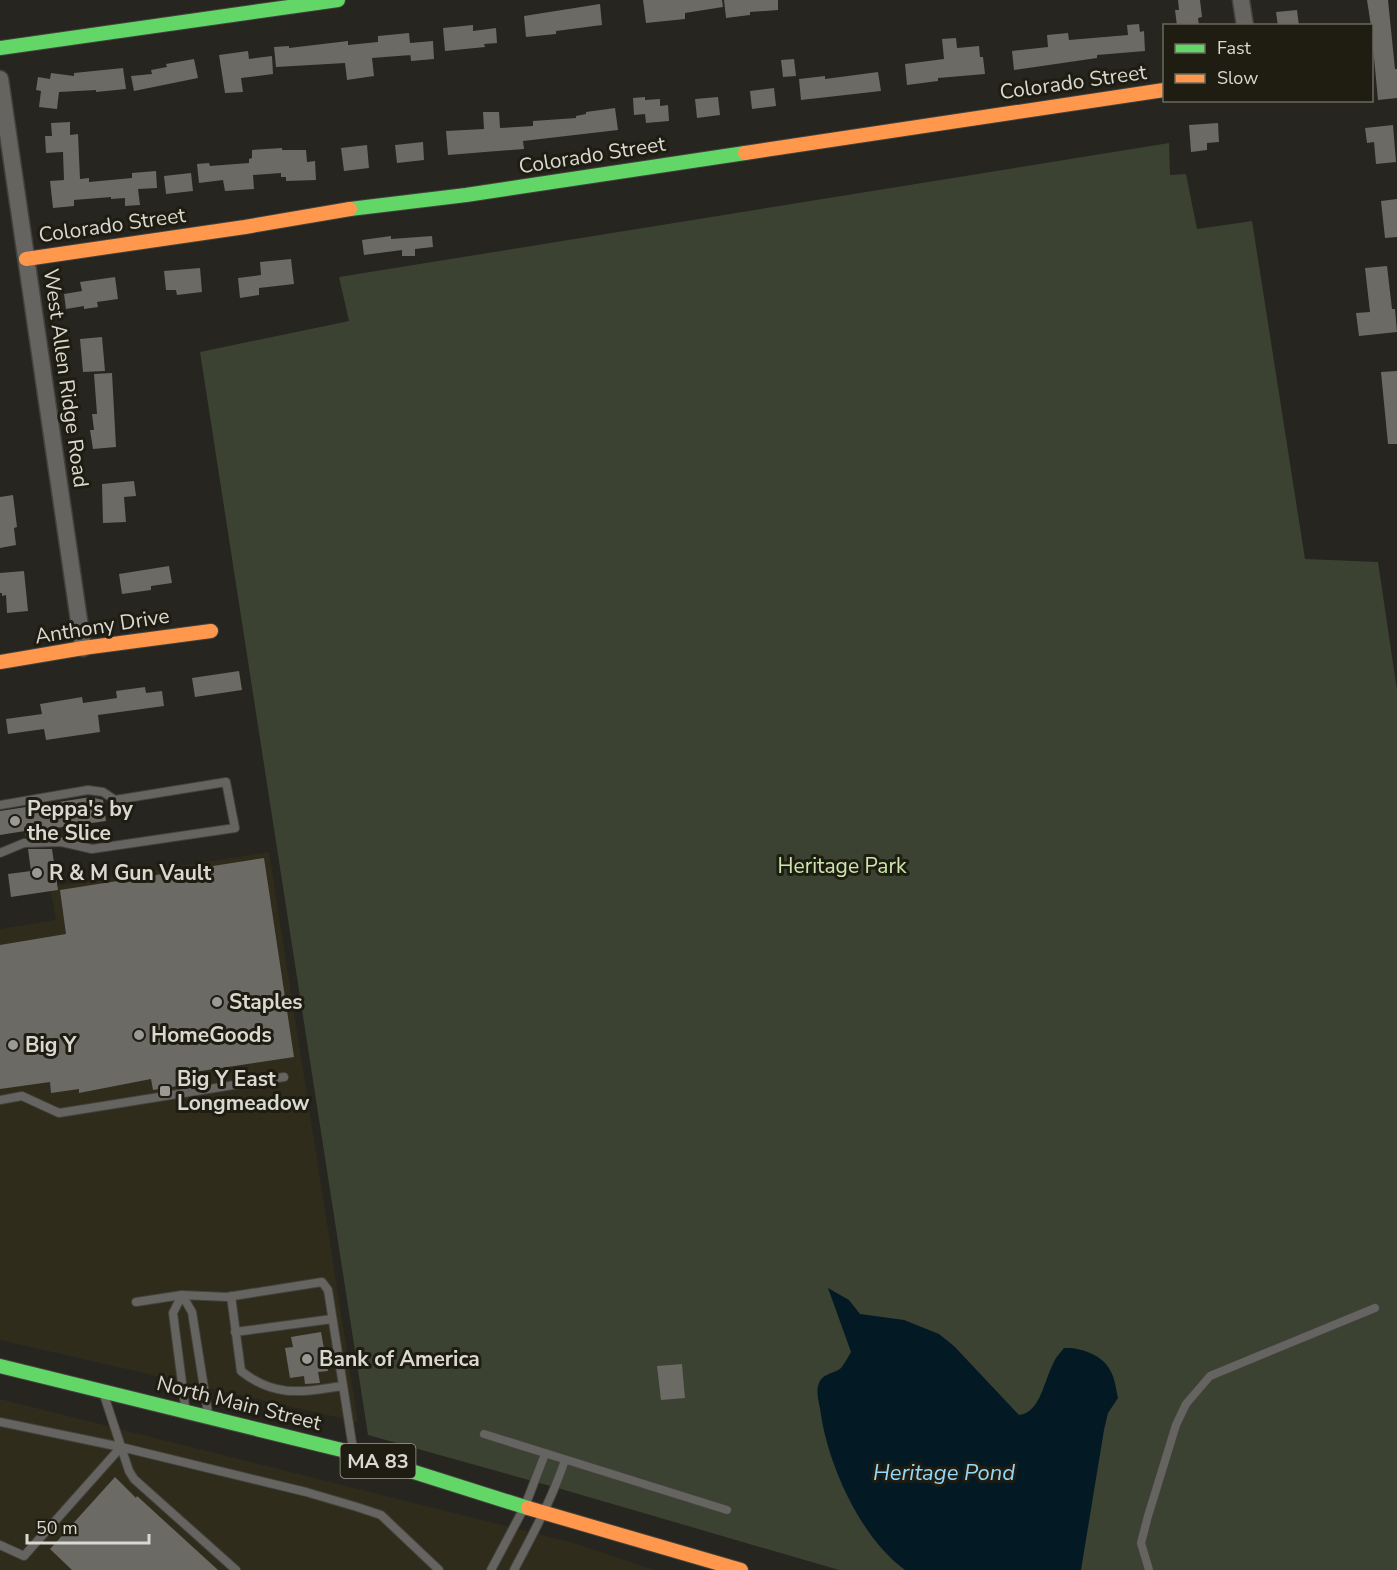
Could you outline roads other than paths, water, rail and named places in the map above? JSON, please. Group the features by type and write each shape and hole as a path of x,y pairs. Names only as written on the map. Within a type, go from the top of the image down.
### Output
{"street":[{"path":"0,48 338,0"},
{"path":"1241,0 1245,24"},
{"name":"West Allen Ridge Road","path":"0,80 83,648"},
{"name":"Colorado Street","path":"26,259 245,227 349,209 554,183 1163,90"},
{"name":"Anthony Drive","path":"0,662 211,631"},
{"name":"North Main Street","path":"0,1366 354,1454 741,1570"}],"lane":[{"path":"0,805 88,790 103,792 115,800 226,782 234,828 92,849 61,842 24,843 0,853"},
{"path":"0,1100 22,1096 59,1113 284,1077"},
{"path":"136,1302 182,1295 231,1296 322,1282 328,1290 354,1454"},
{"path":"182,1295 173,1313 186,1412"},
{"path":"182,1295 192,1312 208,1418"},
{"path":"231,1296 241,1371 250,1378 284,1392 299,1393 342,1386"},
{"path":"1149,1570 1142,1543 1148,1516 1176,1425 1186,1404 1198,1388 1210,1376 1375,1308"},
{"path":"235,1332 332,1319"},
{"path":"103,1392 134,1479 236,1570"},
{"path":"0,1422 121,1447 306,1492 381,1515 439,1570"},
{"path":"484,1434 728,1510"},
{"path":"0,1545 24,1556 121,1447"},
{"path":"491,1570 525,1506 545,1454"},
{"path":"514,1570 545,1513 565,1460"}],"water":[{"name":"Heritage Pond","path":"828,1288 849,1300 860,1314 904,1320 939,1334 954,1346 1019,1415 1032,1409 1037,1402 1054,1362 1064,1348 1090,1353 1107,1365 1113,1376 1118,1398 1108,1413 1104,1430 1081,1570 905,1570 874,1540 861,1521 839,1478 825,1435 818,1394 819,1383 823,1377 841,1368 851,1352"}],"place":[{"name":"Peppa's by the Slice","path":"15,821"},
{"name":"R & M Gun Vault","path":"37,873"},
{"name":"Staples","path":"217,1002"},
{"name":"HomeGoods","path":"139,1035"},
{"name":"Big Y","path":"13,1045"},
{"name":"Big Y East Longmeadow","path":"165,1091"},
{"name":"Bank of America","path":"307,1359"}],"park label":[{"name":"Heritage Park","path":"842,866"}]}
